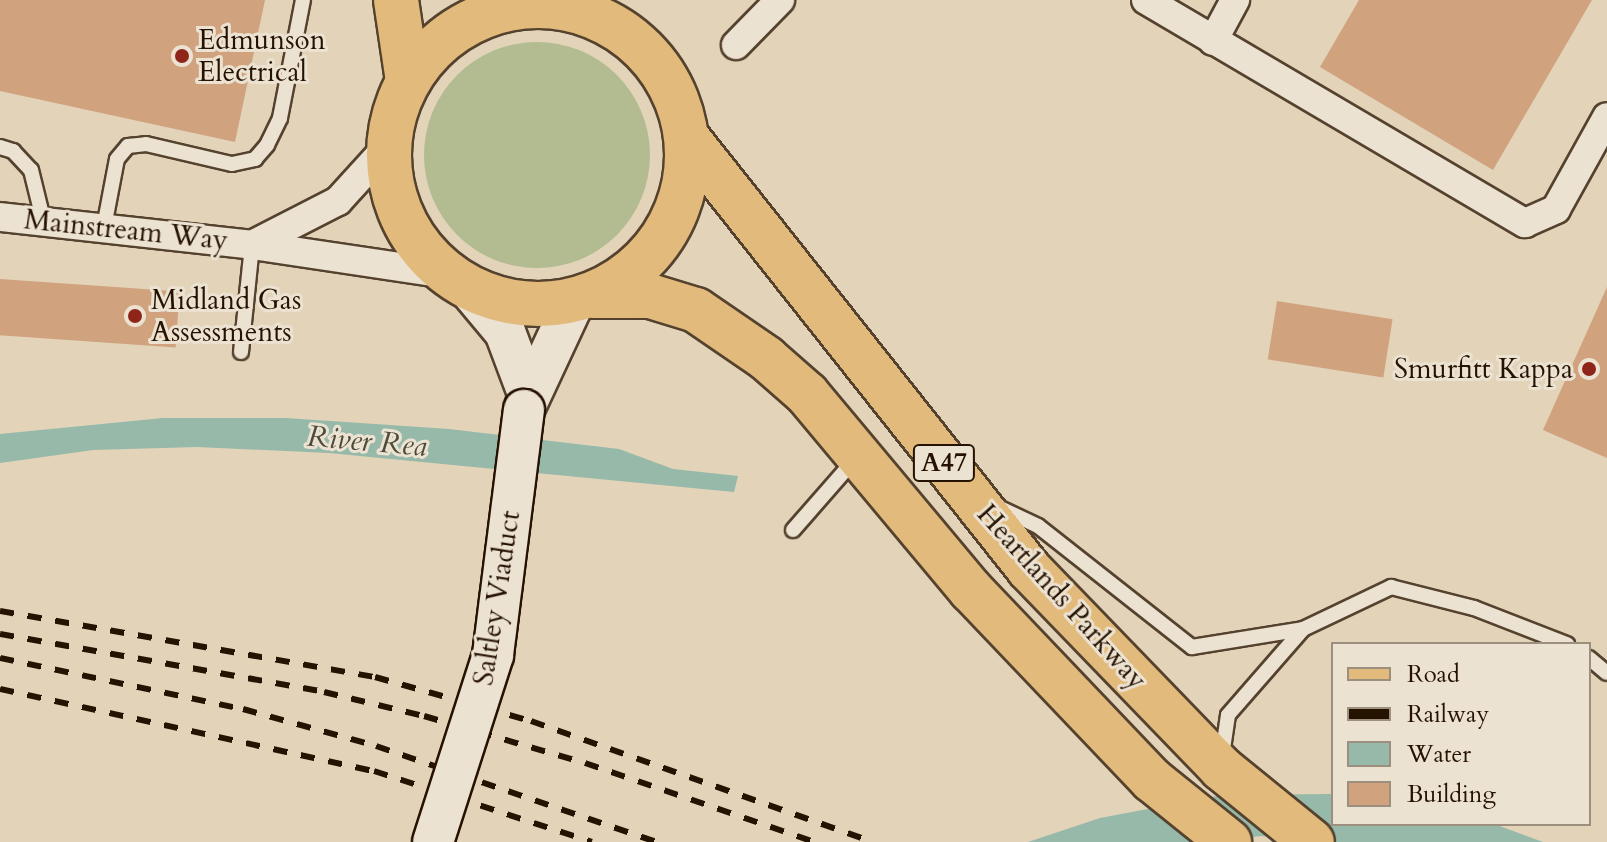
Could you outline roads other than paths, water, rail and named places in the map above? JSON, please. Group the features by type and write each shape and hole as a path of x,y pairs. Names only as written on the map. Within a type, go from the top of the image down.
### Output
{"main road":[{"path":"396,0 408,81"},
{"path":"457,282 413,239 394,195 388,146 408,81 436,45 473,19 517,6 559,3 608,22 648,52 675,92 688,139 685,188 667,234 635,271 584,299"},
{"name":"Heartlands Parkway","path":"688,139 1029,569 1221,768 1312,842"},
{"name":"Heartlands Parkway","path":"457,282 526,305 650,296 709,318 807,394 971,590 1152,780 1229,842"},
{"name":"Saltley Viaduct","path":"457,282 505,332 527,403"},
{"name":"Saltley Viaduct","path":"433,842 493,655 527,403 584,299"}],"street":[{"path":"736,45 780,0"},
{"path":"1146,0 1525,223 1556,209 1607,117"},
{"path":"1213,41 1235,0"},
{"name":"Mainstream Way","path":"252,245 338,201 388,146"},
{"name":"Mainstream Way","path":"0,217 43,219 252,245 457,282"}],"lane":[{"path":"104,227 117,159 128,146 146,144 232,164 255,159 267,145 280,118 303,0"},
{"path":"0,147 13,151 31,170 43,219"},
{"path":"241,352 252,245"},
{"path":"793,530 858,455"},
{"path":"967,492 1038,526 1192,647 1303,629 1391,587 1474,608 1562,642"},
{"path":"1221,768 1228,715 1303,629"},
{"path":"1591,660 1607,673"}],"water":[{"name":"River Rea","path":"163,418 286,418 449,429 619,449 673,469 738,476 734,492 329,453 197,447 93,450 0,463 0,434"},
{"path":"1331,794 1331,826 1499,826 1543,842 1318,842 1261,836 1216,842 1028,842 1100,818 1222,795"}],"railway":[{"path":"0,611 375,677 531,721 873,842"},
{"path":"0,634 324,692 424,716 585,763 814,842"},
{"path":"0,658 243,709 376,746 657,842"},
{"path":"0,689 374,771 592,842"}],"place":[{"name":"Edmunson Electrical","path":"182,56"},
{"name":"Midland Gas Assessments","path":"135,316"},
{"name":"Smurfitt Kappa","path":"1589,369"}]}
